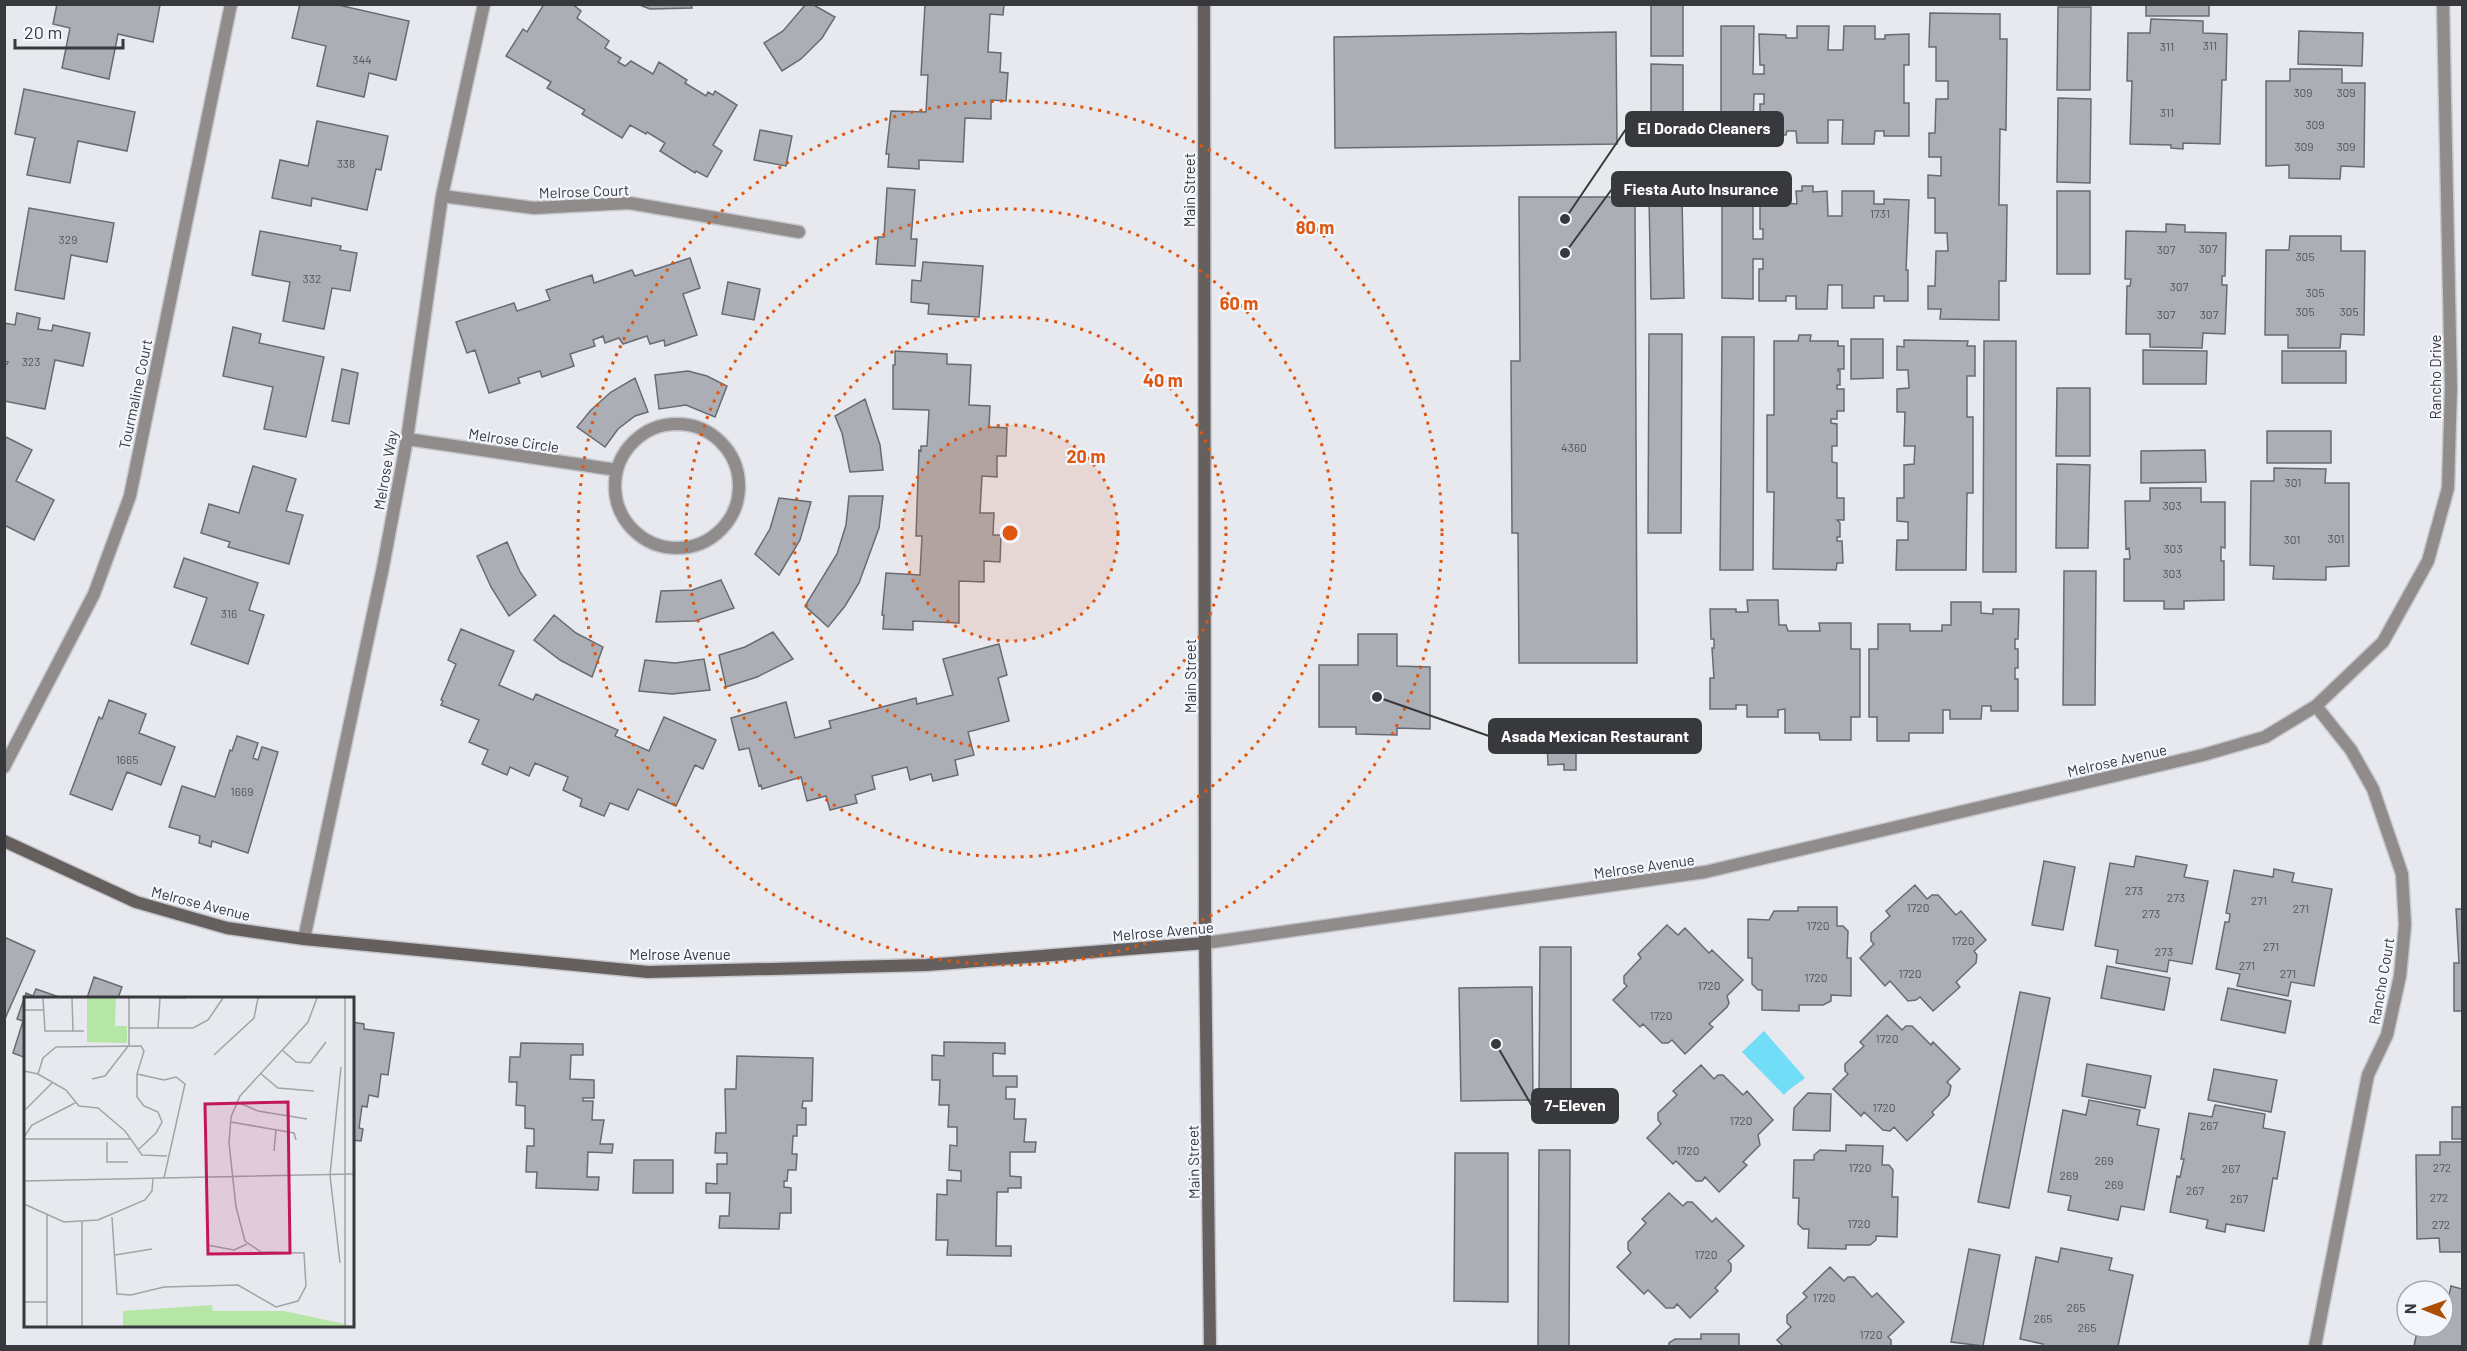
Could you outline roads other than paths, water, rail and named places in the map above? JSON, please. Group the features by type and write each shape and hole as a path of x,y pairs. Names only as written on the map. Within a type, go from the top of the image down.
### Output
{"main road":[{"name":"Main Street","path":"1204,4 1205,943 1210,1347"},
{"name":"Melrose Avenue","path":"4,841 136,902 227,928 304,939 648,972 927,965 1205,943"}],"street":[{"name":"Tourmaline Court","path":"4,767 94,594 130,496 231,4"},
{"name":"Melrose Way","path":"304,939 383,567 407,439 442,196 484,4"},
{"name":"Rancho Drive","path":"2316,706 2383,642 2428,561 2448,488 2451,387 2443,4"},
{"name":"Melrose Court","path":"442,196 534,208 629,203 799,232"},
{"path":"681,424 702,428 719,440 732,456 739,474 739,494 734,512 723,528 708,540 690,547 671,548 653,543 636,533 625,520 618,504 615,488 617,470 626,451 641,436 660,426 681,424"},
{"name":"Melrose Circle","path":"407,439 617,470"},
{"name":"Melrose Avenue","path":"1205,943 1705,872 2203,755 2265,736 2316,706"},
{"name":"Rancho Court","path":"2315,1347 2368,1075 2387,1035 2398,986 2405,925 2402,874 2373,789 2351,750 2316,706"}],"water":[{"path":"1764,1031 1805,1078 1784,1095 1742,1052"}],"place":[{"name":"El Dorado Cleaners","path":"1565,219"},
{"name":"Fiesta Auto Insurance","path":"1565,253"},
{"name":"Asada Mexican Restaurant","path":"1377,697"},
{"name":"7-Eleven","path":"1496,1044"}]}
